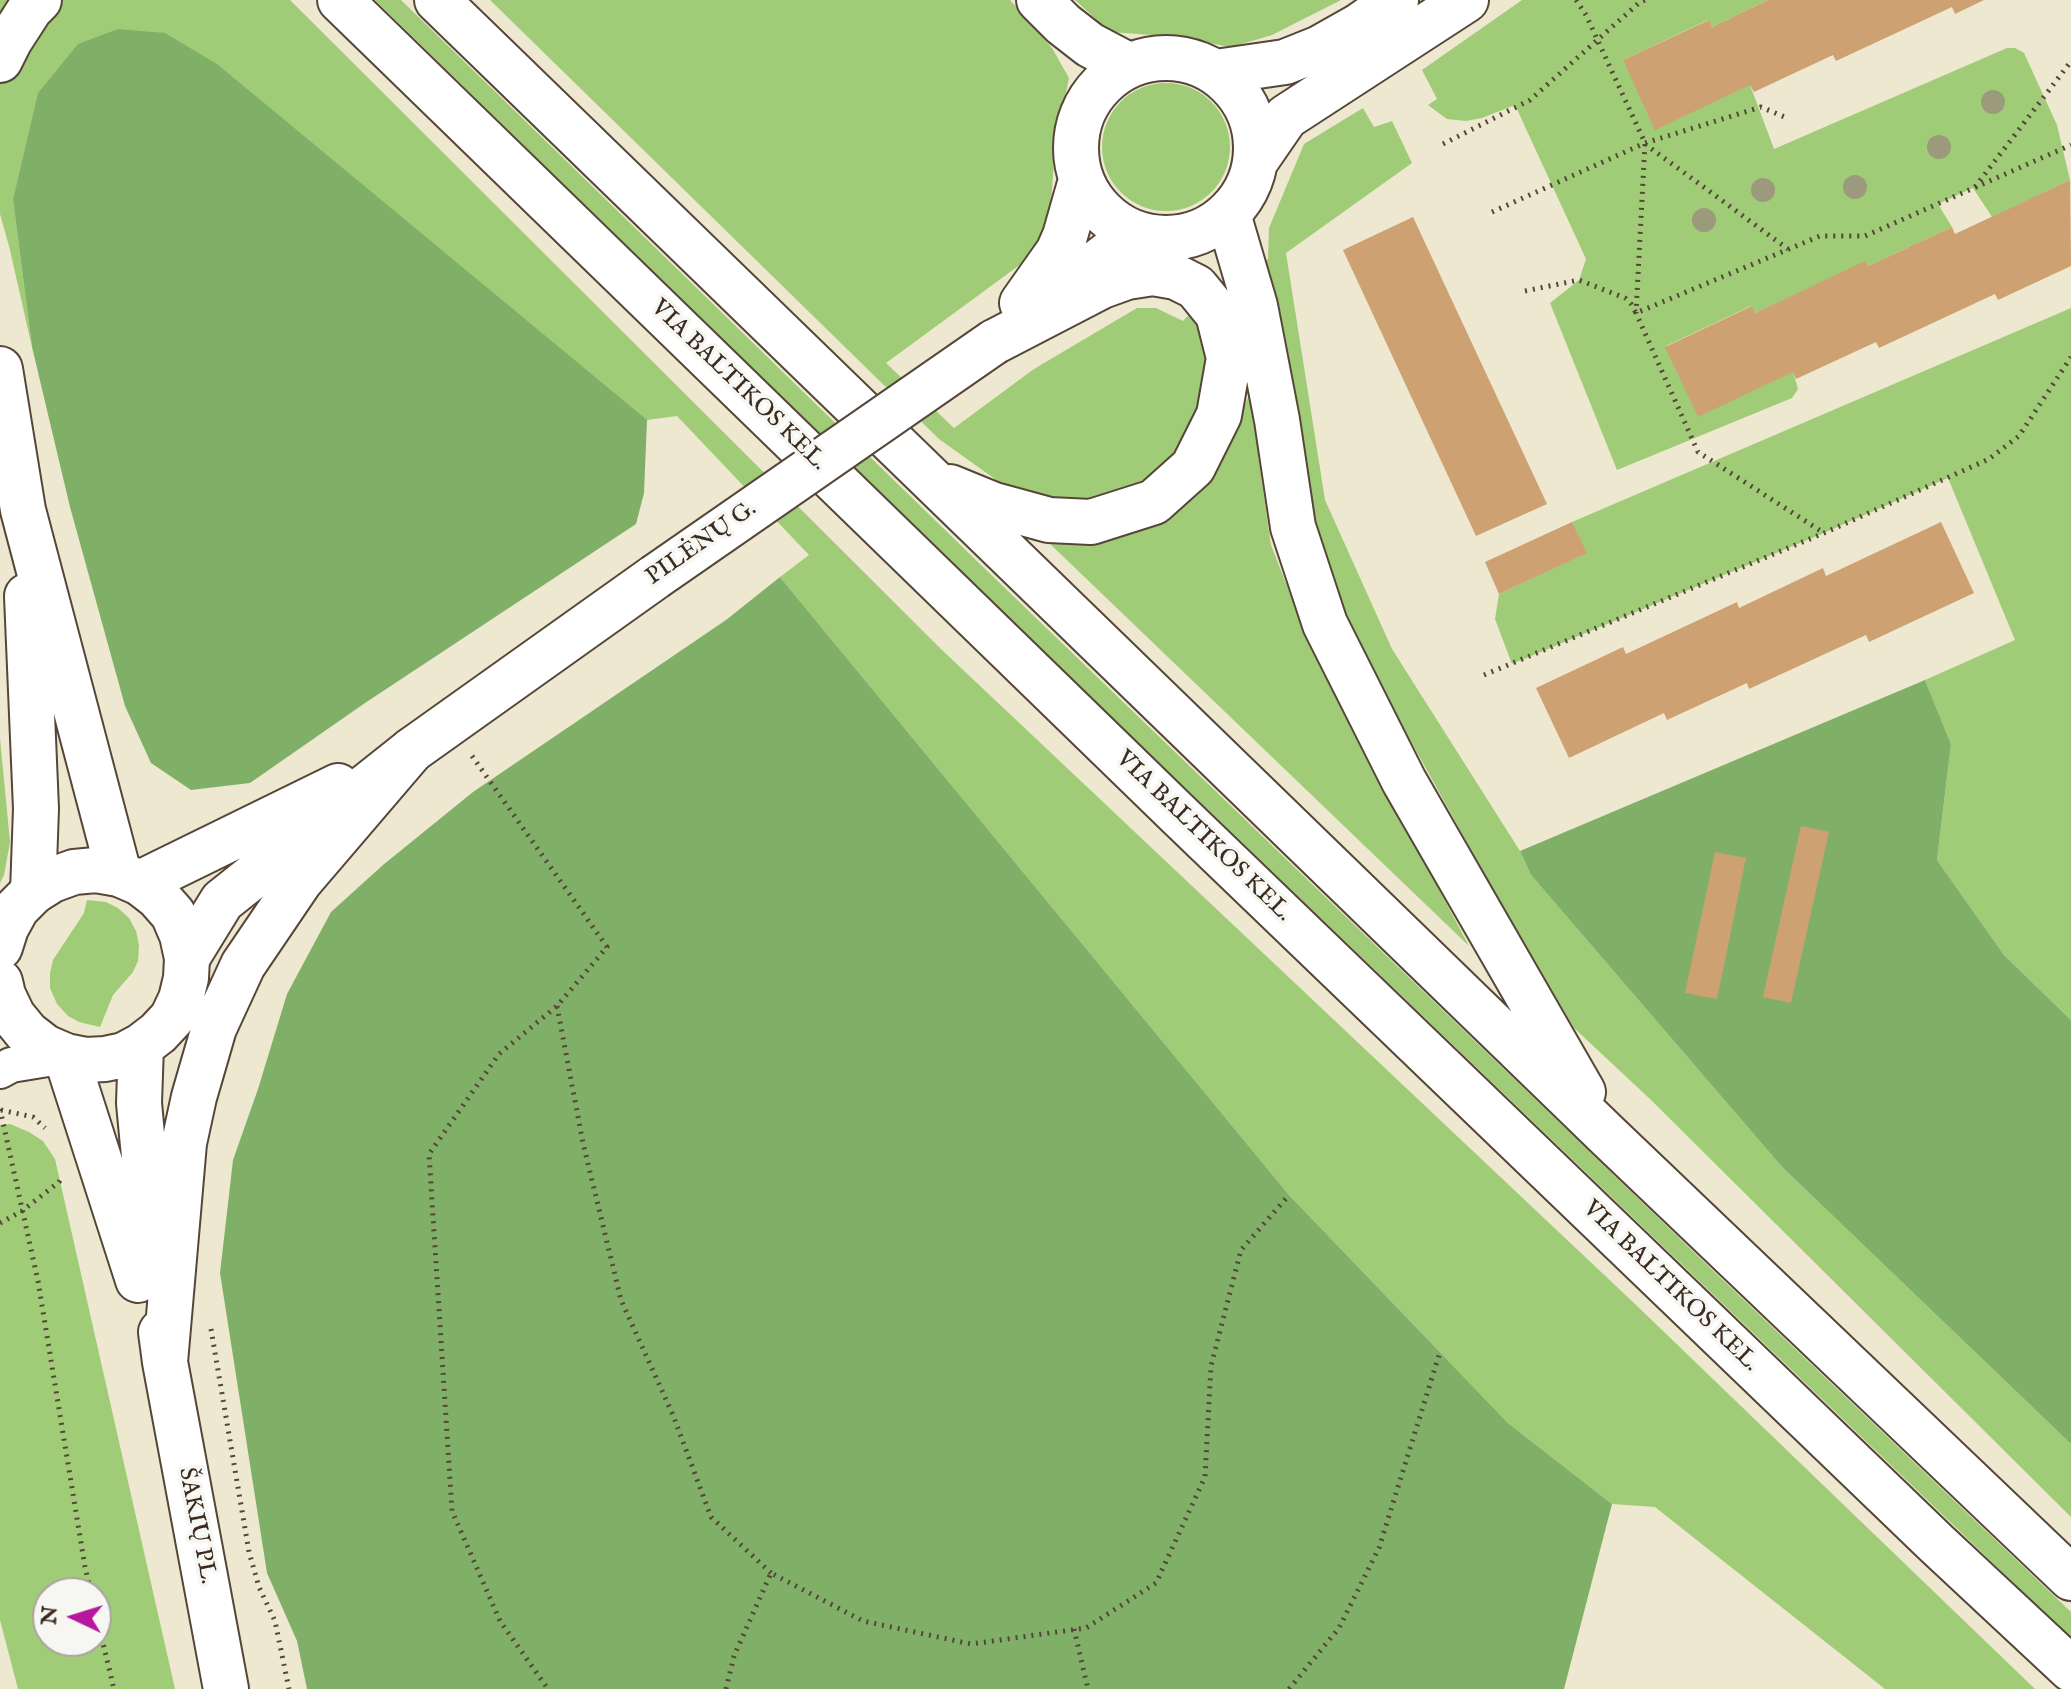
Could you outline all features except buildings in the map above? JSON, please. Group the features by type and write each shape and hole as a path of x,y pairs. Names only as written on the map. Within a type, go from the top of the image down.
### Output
{"main road":[{"path":"0,60 30,9 39,0"},
{"path":"437,0 1608,1136 2071,1578"},
{"path":"1039,0 1090,45 1128,65"},
{"path":"1216,72 1285,62 1320,48 1396,0"},
{"path":"1255,162 1286,117 1466,0"},
{"name":"VIA BALTIKOS KEL.","path":"340,5 1914,1522 2071,1669"},
{"path":"1173,57 1195,62 1216,72 1235,90 1249,111 1256,136 1255,162 1246,190 1228,214 1204,231 1176,238 1146,237 1119,226 1096,206 1081,180 1075,154 1078,127 1088,101 1106,80 1128,65 1150,59 1173,57"},
{"name":"PILĖNŲ G.","path":"994,342 1058,252 1081,180"},
{"path":"1228,214 1255,306 1293,527 1325,624 1404,781 1608,1136"},
{"name":"PILĖNŲ G.","path":"187,958 222,901 412,750 994,342 1116,248 1146,237"},
{"path":"933,480 994,505 1049,520 1091,522 1154,502 1193,467 1219,415 1229,358 1218,314 1196,287 1176,277 1153,273 1127,277 994,342"},
{"path":"0,369 23,510 129,879"},
{"path":"23,510 36,809 33,892"},
{"path":"165,1362 184,1143 214,1028 243,965 300,881 412,750"},
{"name":"PILĖNŲ G.","path":"129,879 412,750"},
{"path":"0,947 17,908 33,892 52,880 74,872 96,870 129,879 158,897 173,914 187,958 181,999 172,1018 141,1046 124,1055 105,1059 86,1060 45,1047 27,1033 13,1016 0,982"},
{"name":"ŠAKIŲ PL.","path":"141,1046 139,1103 165,1362 226,1689"},
{"name":"ŠAKIŲ PL.","path":"66,1056 165,1362"}],"street":[{"path":"0,1071 11,1065 66,1056"}],"path":[{"path":"1576,0 1586,15 1645,143 1789,250"},
{"path":"1443,144 1530,100 1642,1"},
{"path":"1974,188 2069,64"},
{"path":"1492,212 1645,143 1761,107 1787,118"},
{"path":"1636,313 1645,143"},
{"path":"1636,313 1820,236 1865,236 2071,145"},
{"path":"1525,291 1579,280 1625,298 1636,313 1698,452 1824,533"},
{"path":"1484,675 1824,533 1989,459 2019,436 2071,357"},
{"path":"469,753 607,947 557,1006 499,1054 429,1154 452,1511 500,1621 548,1689"},
{"path":"557,1006 583,1143 621,1300 673,1415 711,1517 771,1573 863,1621 971,1644 1086,1628 1156,1583 1205,1477 1211,1366 1241,1250 1289,1195"},
{"path":"55,1137 33,1117 0,1109 38,1281 87,1577"},
{"path":"0,1223 22,1211 59,1182"},
{"path":"208,1316 249,1552 259,1587 275,1621 289,1689"},
{"path":"1289,1689 1339,1628 1379,1548 1440,1352"},
{"path":"726,1689 734,1656 771,1573"},
{"path":"1074,1629 1088,1689"},
{"path":"106,1657 114,1689"}],"green space":[{"path":"0,0 290,0 942,650 1635,1304 2035,1689 1885,1689 1655,1507 1612,1504 1508,1423 1289,1195 780,577 809,555 677,416 647,420 13,200 32,347 0,214"},
{"path":"375,0 401,0 981,565 2071,1612 2071,1638 976,587"},
{"path":"490,0 1010,0 1052,48 1069,78 1055,148 1049,230 1021,264 886,363 954,428 1034,369 1137,308 1156,308 1183,321 1195,308 1209,361 1204,402 1187,446 1156,476 1101,501 1054,502 999,482 939,439"},
{"path":"1075,0 1341,0 1272,35 1231,47 1166,36 1110,32"},
{"path":"1522,0 1768,0 1712,27 1708,20 1623,60 1750,85 1774,149 2007,48 2015,48 2024,53 2057,125 2070,180 1992,217 1973,188 1938,204 1952,227 1868,266 1865,262 1755,313 1751,306 1666,346 1793,372 1798,389 1792,398 1617,470 1550,303 1579,280 1586,259 1515,105 1466,121 1447,119 1428,105 1437,99 1422,70"},
{"path":"118,29 165,33 217,64 647,420 644,493 636,524 250,783 191,790 151,763 125,706 70,507 32,347 13,200 38,93 78,44"},
{"path":"1166,83 1191,88 1211,102 1225,122 1230,147 1225,172 1211,192 1191,206 1166,211 1141,206 1121,192 1107,172 1102,147 1107,122 1121,102 1141,88"},
{"path":"1363,108 1374,127 1392,121 1412,163 1286,253 1325,500 1392,649 1520,851 1531,875 1782,1167 2071,1444 2071,1517 1650,1099 1574,1028 1363,655 1315,536 1258,266 1268,259 1269,228 1304,144"},
{"path":"2071,308 2071,1020 2004,955 1937,860 1951,744 1925,680 2015,640 1948,478 1512,664 1495,619 1499,594 1586,553 1572,522"},
{"path":"1252,389 1271,545 1312,650 1469,946 1047,541 1116,539 1176,513 1221,456"},
{"path":"780,577 1289,1195 1508,1423 1612,1504 1564,1689 307,1689 297,1641 267,1573 220,1273 233,1160 287,994 331,912 383,865 473,792 726,620"},
{"path":"1925,680 1951,744 1937,860 2004,955 2071,1020 2071,1444 1782,1167 1531,875 1520,851"},
{"path":"0,738 10,842 0,883"},
{"path":"87,900 106,902 118,908 129,918 139,945 138,961 133,972 113,995 100,1027 68,1016 57,1004 50,988 53,960 84,913"},
{"path":"10,1124 43,1141 55,1159 175,1689 18,1689 0,1620 0,1125"}]}
